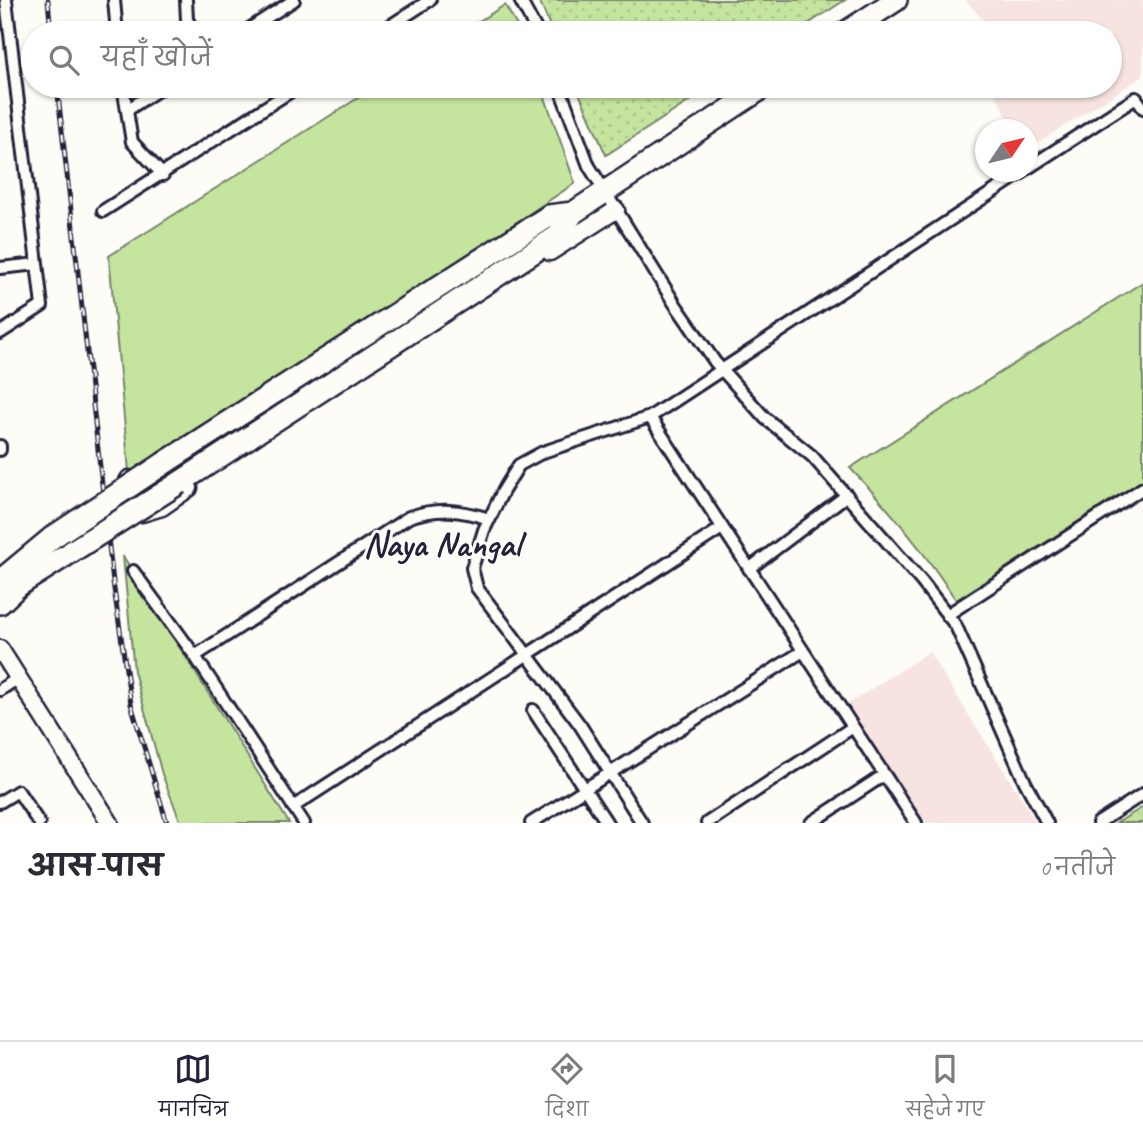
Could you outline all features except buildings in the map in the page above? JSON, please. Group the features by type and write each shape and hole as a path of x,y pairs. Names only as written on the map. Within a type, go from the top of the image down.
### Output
{"highway":[{"path":"864,21 896,0"},
{"path":"0,603 19,585 548,237 572,213 747,98"},
{"path":"0,581 53,537 166,462 548,237"}],"street":[{"path":"0,333 42,306 6,0"},
{"path":"114,0 116,21"},
{"path":"186,0 188,21"},
{"path":"262,21 294,0"},
{"path":"398,21 430,0"},
{"path":"520,0 531,21"},
{"path":"125,98 132,142 163,175"},
{"path":"127,110 146,98"},
{"path":"103,212 281,98"},
{"path":"564,98 589,166 674,304 721,368 765,418 813,456 956,626 1024,782 1047,823"},
{"path":"1038,162 1136,98 1143,108"},
{"path":"642,823 611,772 477,588 472,568 490,519 519,465 543,452 650,417 1008,182"},
{"path":"548,237 523,223 129,478 126,486 142,513 162,506 548,237 616,210"},
{"path":"0,268 37,264"},
{"path":"650,417 916,823"},
{"path":"947,615 1143,488"},
{"path":"749,569 847,495"},
{"path":"195,656 409,517 435,509 460,510 490,519"},
{"path":"293,807 722,528"},
{"path":"132,571 195,656 304,823"},
{"path":"0,649 110,823"},
{"path":"531,823 803,651"},
{"path":"0,690 18,678"},
{"path":"533,710 607,823"},
{"path":"707,823 853,727"},
{"path":"811,823 884,775"},
{"path":"0,802 18,791 39,823"},
{"path":"1098,823 1143,794"}],"shaded area":[{"path":"965,0 1143,0 1143,76 1122,89 1122,21 985,21"},
{"path":"997,98 1108,98 1038,143 1038,119 1009,119"},
{"path":"929,652 1037,823 926,823 848,704"}],"green space":[{"path":"539,0 845,0 813,21 548,21"},
{"path":"505,5 514,21 479,21"},
{"path":"358,98 545,98 575,183 130,482 109,256"},
{"path":"581,98 694,98 606,155"},
{"path":"1143,282 1143,480 956,600 906,531 850,468"},
{"path":"123,556 289,823 181,823 162,774 134,671"},
{"path":"1143,807 1143,823 1117,823"}],"railway":[{"path":"48,0 50,21"},
{"path":"58,98 113,582 131,704 167,823"}],"district":[{"name":"Naya Nangal","path":"442,544"}]}
